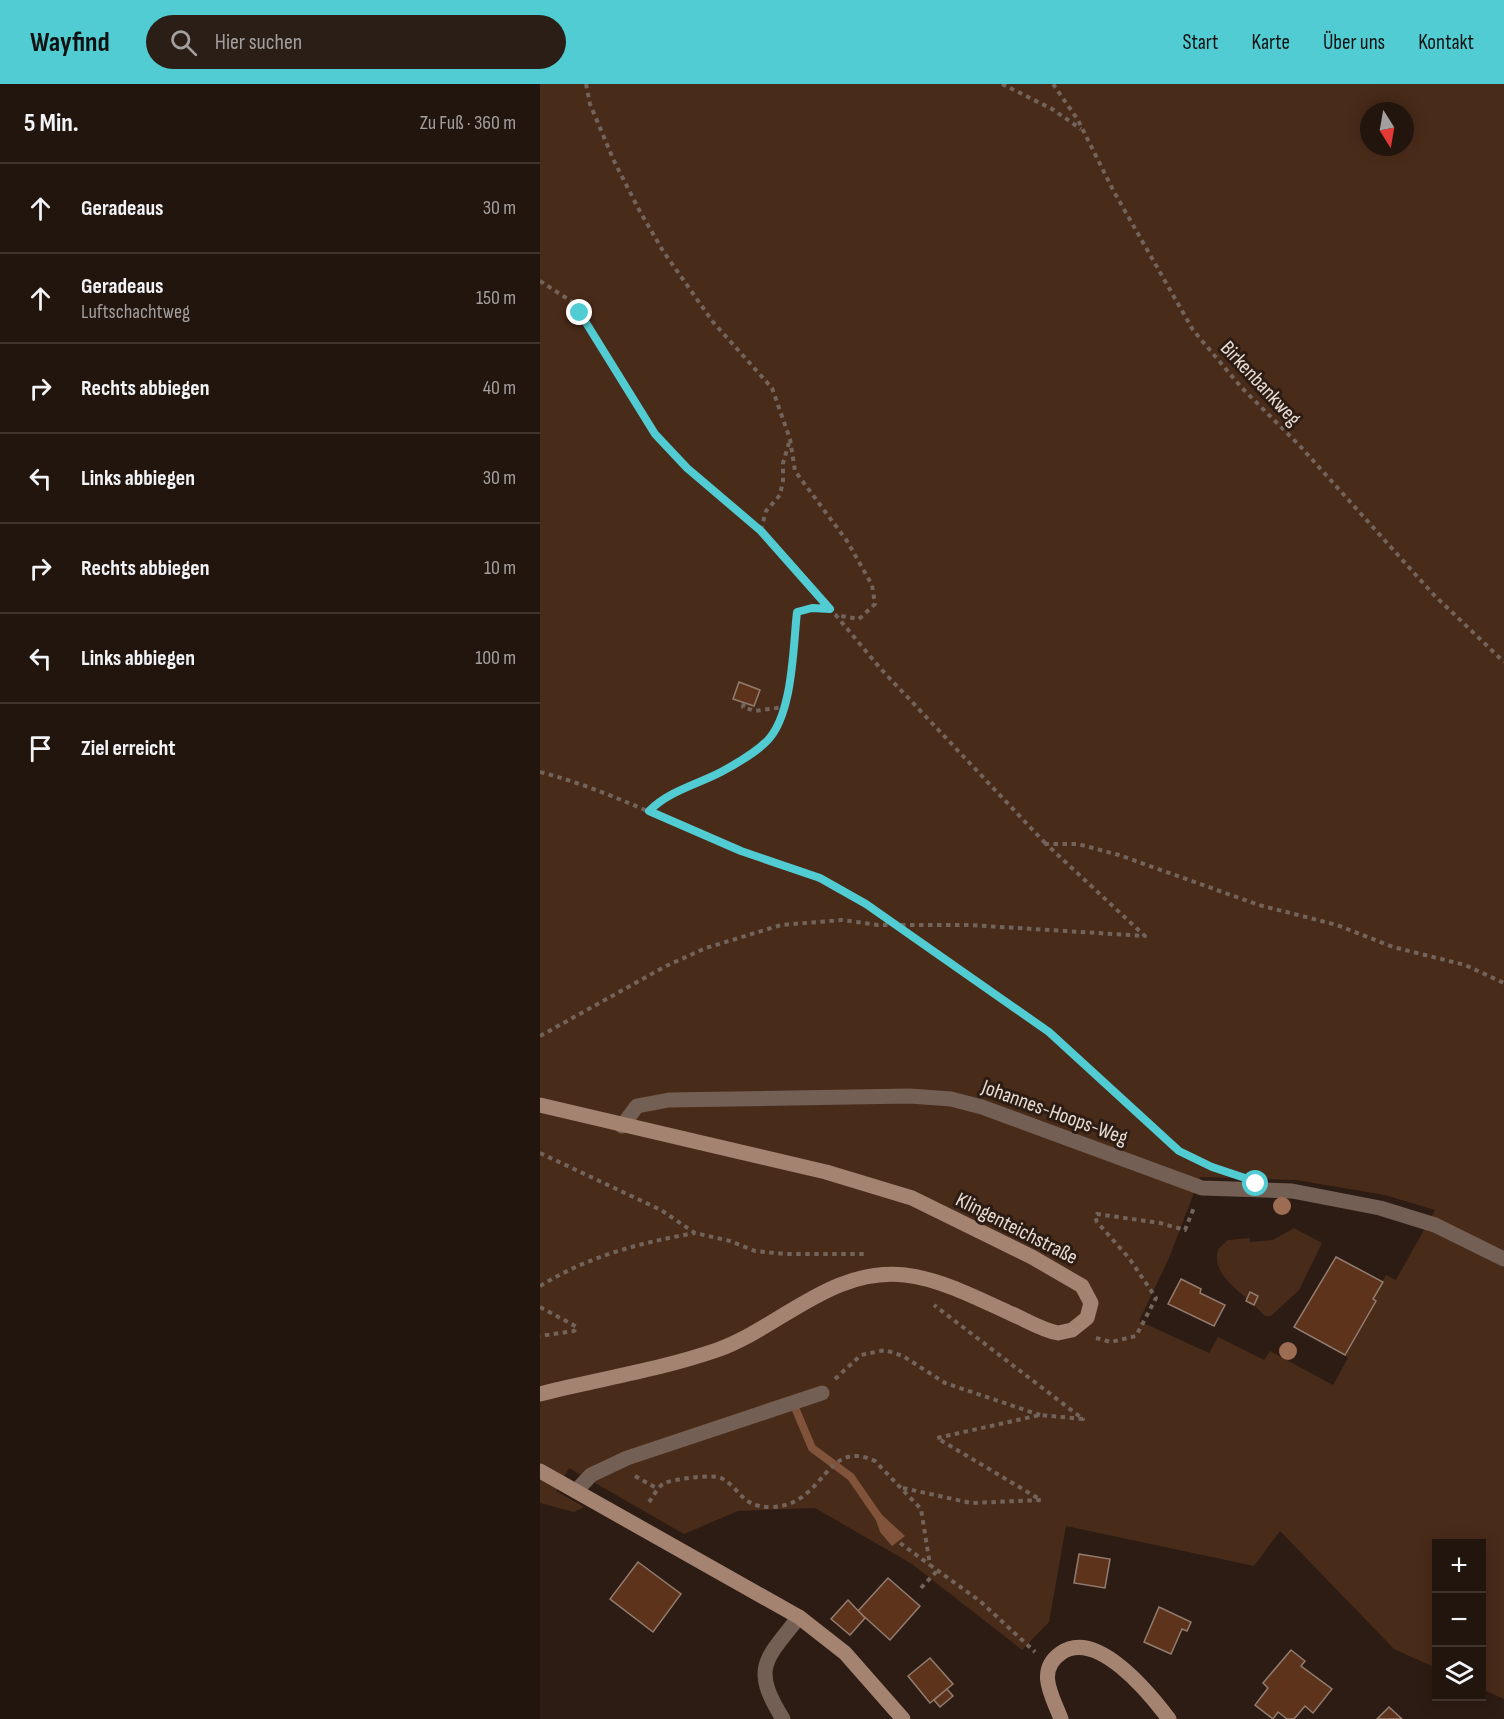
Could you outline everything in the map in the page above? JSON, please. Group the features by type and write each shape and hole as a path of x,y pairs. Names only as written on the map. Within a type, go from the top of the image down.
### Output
{"street":[{"name":"Johannes-Hoops-Weg","path":"622,1126 637,1106 669,1100 910,1096 951,1099 982,1107 1202,1188 1292,1191 1368,1205 1435,1225 1504,1258"},
{"name":"Klingenteichstraße","path":"540,1105 826,1172 912,1198 1042,1262 1082,1286 1089,1295 1090,1311 1087,1318 1076,1328"},
{"path":"540,1394 659,1367 719,1349 751,1334 830,1288 867,1277 904,1275 922,1279 972,1297 1049,1330 1065,1333 1076,1328"},
{"path":"576,1491 591,1475 613,1464 822,1393"},
{"path":"540,1471 799,1617 845,1653 903,1719"},
{"path":"783,1719 769,1695 764,1671 774,1649 799,1617"},
{"path":"1060,1719 1046,1679 1049,1666 1067,1650 1081,1647 1091,1649 1125,1671 1170,1719"}],"path":[{"path":"586,84 590,104 614,161 638,208 663,251 713,322 772,387 790,439 795,471 847,541 872,585 875,604 859,619 835,615"},
{"path":"1002,84 1052,109 1082,129"},
{"name":"Birkenbankweg","path":"1053,84 1072,109 1144,245 1193,330 1241,387 1300,446 1433,594 1504,662"},
{"path":"540,282 557,289 576,307 655,434 687,468 761,531 880,668 1046,844 1145,936 969,925 812,921 745,934 666,966 540,1036"},
{"path":"761,531 766,511 780,495 783,463 790,439"},
{"path":"649,811 660,800 721,772 768,741 777,727 784,707 797,612 812,608 830,609"},
{"path":"744,703 742,707 755,711 784,707"},
{"path":"540,772 581,782 741,851 820,878 866,904 1049,1032 1179,1151 1221,1170"},
{"path":"1046,844 1078,844 1119,855 1259,905 1337,925 1394,946 1465,965 1504,983"},
{"path":"540,1153 661,1210 695,1233 730,1241 763,1253 880,1254"},
{"path":"1076,1328 1105,1341 1131,1338 1138,1333 1156,1298 1129,1258 1097,1222 1095,1217 1097,1214 1160,1223 1185,1230 1195,1207"},
{"path":"540,1286 576,1265 600,1256 651,1241 695,1233"},
{"path":"822,1393 861,1355 885,1350 903,1356 945,1383 1040,1415 1083,1419 928,1301"},
{"path":"540,1307 577,1327 574,1331 540,1336"},
{"path":"903,1488 971,1503 1041,1500 937,1438 1040,1415"},
{"path":"649,1503 658,1489 675,1479 718,1477 746,1502 763,1506 779,1506 811,1492 836,1461 853,1455 869,1458 903,1488 922,1511 930,1565"},
{"path":"641,1480 658,1489"},
{"path":"900,1543 980,1601 1049,1666"},
{"path":"921,1588 937,1571"}],"shaded area":[{"path":"540,84 1504,84 1504,1699 1486,1691 1486,1539 1432,1539 1432,1666 1394,1649 1280,1531 1254,1566 1066,1526 1049,1622 1022,1650 912,1564 815,1508 738,1511 684,1534 569,1468 556,1491 584,1507 574,1512 540,1503","holes":["1200,1177 1296,1180 1385,1195 1435,1210 1396,1280 1386,1275 1373,1299 1375,1301 1345,1355 1348,1358 1333,1385 1270,1351 1264,1360 1218,1337 1209,1353 1139,1321 1169,1258"]},
{"path":"1294,1228 1322,1243 1299,1290 1271,1316 1265,1316 1254,1305 1258,1296 1250,1292 1247,1299 1225,1277 1218,1265 1218,1249 1228,1240 1250,1238 1250,1242 1273,1240"},
{"path":"880,1513 905,1536 892,1546 880,1532 875,1517"}],"building":[{"path":"739,682 760,690 754,706 733,699"},
{"path":"1336,1257 1383,1282 1373,1299 1376,1301 1345,1355 1294,1327"},
{"path":"1181,1279 1201,1289 1200,1293 1225,1305 1214,1326 1168,1304"},
{"path":"1250,1292 1258,1296 1254,1305 1246,1301"},
{"path":"1079,1554 1110,1559 1105,1588 1074,1583"},
{"path":"638,1562 681,1594 653,1632 610,1599"},
{"path":"888,1578 920,1606 890,1640 858,1611"},
{"path":"848,1600 865,1618 850,1635 831,1619"},
{"path":"1159,1607 1191,1622 1187,1631 1182,1629 1171,1654 1144,1642"},
{"path":"1291,1650 1305,1661 1301,1666 1332,1689 1313,1713 1305,1706 1294,1719 1287,1719 1278,1712 1273,1719 1255,1705 1268,1688 1263,1683"},
{"path":"930,1658 953,1684 930,1703 908,1676"},
{"path":"947,1689 953,1696 940,1707 934,1700"},
{"path":"1389,1707 1402,1719 1377,1719"}],"waterway":[{"path":"796,1410 812,1448 851,1477 882,1522"}],"route":[{"path":"580,313 655,434 687,468 761,531 793,564 830,609 812,608 797,612 784,707 777,727 768,741 721,772 660,800 649,811 741,851 820,878 866,904 1049,1032 1090,1067 1179,1151 1190,1158 1256,1184"}]}
